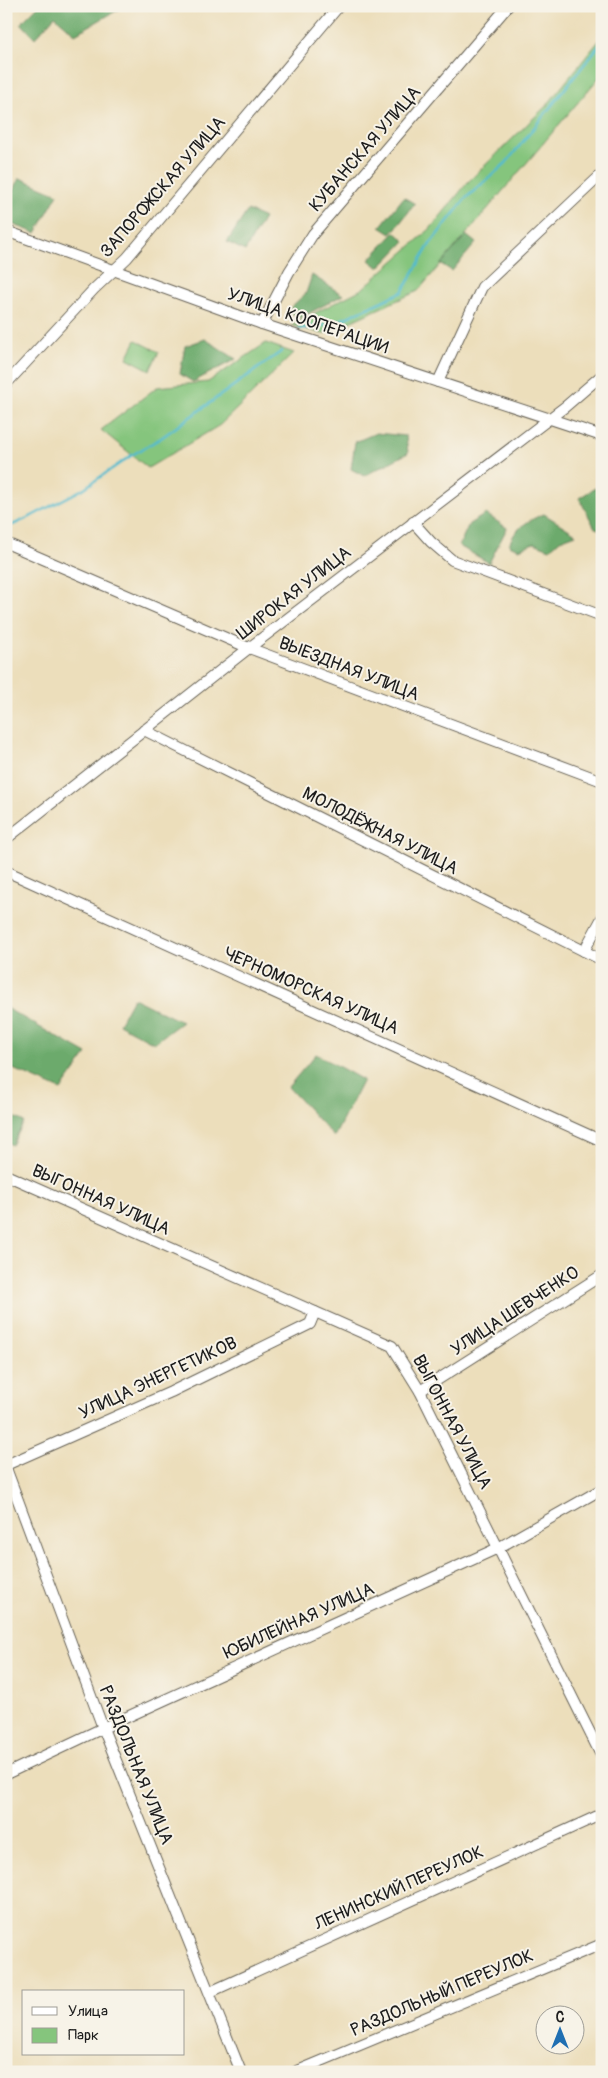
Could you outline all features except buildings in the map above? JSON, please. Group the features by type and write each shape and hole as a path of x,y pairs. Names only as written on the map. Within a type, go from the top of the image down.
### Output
{"street":[{"name":"ЗАПОРОЖСКАЯ УЛИЦА","path":"6,384 113,270 127,258 339,6"},
{"name":"КУБАНСКАЯ УЛИЦА","path":"262,324 289,272 313,234 508,6"},
{"path":"438,382 482,287 602,174"},
{"name":"УЛИЦА КООПЕРАЦИИ","path":"6,231 262,324 602,436"},
{"name":"ШИРОКАЯ УЛИЦА","path":"6,839 249,648 549,419 602,375"},
{"path":"413,522 431,542 452,560 602,616"},
{"name":"ВЫЕЗДНАЯ УЛИЦА","path":"6,543 249,648 602,781"},
{"name":"МОЛОДЁЖНАЯ УЛИЦА","path":"144,730 602,960"},
{"name":"ЧЕРНОМОРСКАЯ УЛИЦА","path":"6,871 602,1141"},
{"path":"584,951 602,918"},
{"name":"ВЫГОННАЯ УЛИЦА","path":"6,1176 392,1346 420,1391 602,1757"},
{"name":"УЛИЦА ШЕВЧЕНКО","path":"420,1391 602,1275"},
{"name":"УЛИЦА ЭНЕРГЕТИКОВ","path":"6,1467 171,1392 310,1324 316,1312"},
{"name":"РАЗДОЛЬНАЯ УЛИЦА","path":"6,1467 103,1728 241,2072"},
{"name":"ЮБИЛЕЙНАЯ УЛИЦА","path":"6,1774 498,1548 602,1489"},
{"name":"ЛЕНИНСКИЙ ПЕРЕУЛОК","path":"210,1992 602,1814"},
{"name":"РАЗДОЛЬНЫЙ ПЕРЕУЛОК","path":"295,2072 602,1944"}],"green space":[{"path":"38,6 125,6 75,34 55,16 35,38 21,23"},
{"path":"602,37 602,74 418,291 323,334 291,325 362,289 430,229 468,182 547,105"},
{"path":"20,178 58,194 36,233 6,222 6,203"},
{"path":"404,197 415,204 391,234 380,227"},
{"path":"248,210 264,218 245,251 227,242"},
{"path":"395,232 405,241 379,268 369,260"},
{"path":"466,235 476,243 452,271 441,264"},
{"path":"312,275 343,295 300,318 287,311 306,293"},
{"path":"205,339 236,359 193,382 180,374 185,346"},
{"path":"136,340 159,352 150,370 127,358"},
{"path":"266,343 294,353 220,425 148,468 101,430 157,387 208,382"},
{"path":"376,433 406,436 408,453 364,476 351,469 355,442"},
{"path":"595,488 602,492 602,530 595,528 579,498"},
{"path":"486,514 507,528 489,563 459,546 469,524"},
{"path":"544,514 576,534 560,540 550,549 534,543 519,549 509,545 514,534 522,526"},
{"path":"133,998 182,1022 154,1043 119,1024"},
{"path":"6,1008 87,1054 61,1090 6,1066"},
{"path":"316,1054 363,1080 334,1137 288,1087"},
{"path":"6,1113 24,1122 12,1145 6,1142"}],"waterway":[{"path":"298,329 332,324 402,292 430,244 466,198 506,163 602,42"},
{"path":"6,528 83,489 132,455 161,438 282,351"}]}
